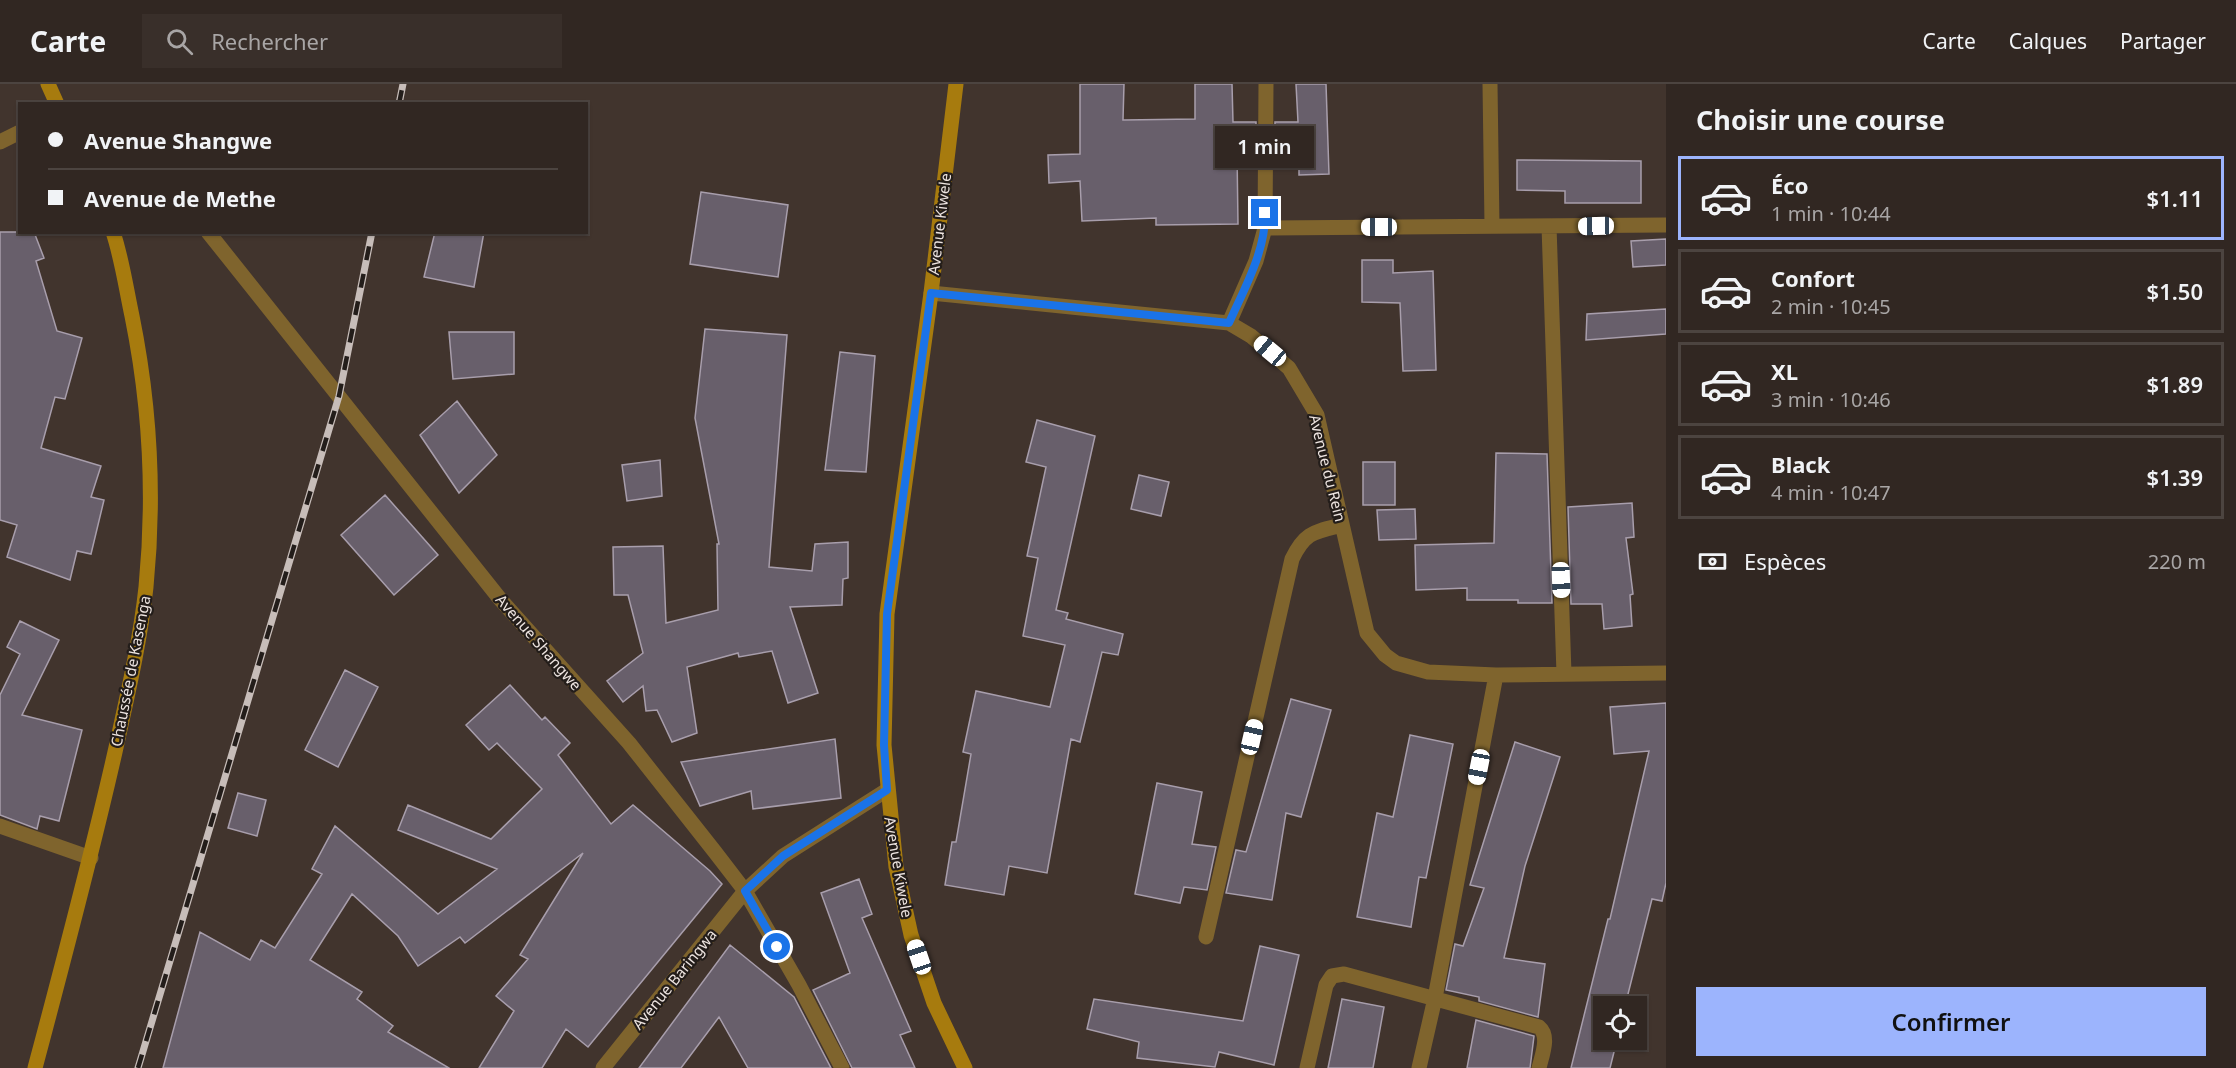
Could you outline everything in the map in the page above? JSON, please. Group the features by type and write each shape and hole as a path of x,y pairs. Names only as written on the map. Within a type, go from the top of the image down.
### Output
{"street":[{"path":"48,84 56,102"},
{"name":"Avenue Kiwele","path":"956,84 931,293 887,614 884,745 896,867 911,935 934,1003 965,1068"},
{"path":"1229,323 1256,261 1265,228 1266,84"},
{"path":"1490,84 1492,226"},
{"path":"0,142 18,133"},
{"path":"1265,228 1666,225"},
{"path":"1549,226 1564,674"},
{"name":"Chaussée de Kasenga","path":"35,1068 91,858 137,652 146,586 151,511 150,434 137,342 114,234"},
{"name":"Avenue Shangwe","path":"210,234 500,599 629,743 745,891 799,985 842,1068"},
{"name":"Avenue du Rein","path":"931,293 1229,323 1251,336 1289,368 1317,415 1367,633 1385,655 1396,663 1428,672 1496,675 1666,673"},
{"path":"1206,937 1292,559 1300,543 1311,533 1342,525"},
{"path":"1419,1068 1435,998 1496,675"},
{"name":"Avenue Baringwa","path":"603,1068 745,891 783,856 887,790"},
{"path":"0,826 91,858"},
{"path":"1307,1068 1326,985 1332,975 1344,974 1539,1027 1544,1031 1545,1039 1539,1068"}],"building":[{"path":"1080,84 1124,84 1123,120 1195,119 1195,84 1232,84 1233,122 1256,122 1256,152 1237,151 1238,224 1156,225 1156,218 1082,221 1080,181 1049,183 1048,155 1080,154"},
{"path":"1296,84 1326,84 1329,174 1299,175 1299,152 1275,152 1275,122 1298,122"},
{"path":"1517,160 1641,161 1641,203 1565,203 1565,191 1517,190"},
{"path":"701,192 788,205 778,277 690,264"},
{"path":"0,232 18,232 18,234 35,234 44,258 36,261 57,331 82,338 65,399 55,397 41,448 101,466 91,497 104,500 91,554 77,551 70,580 7,557 17,525 0,520"},
{"path":"435,234 484,234 474,287 424,277"},
{"path":"1666,239 1666,265 1633,267 1631,241"},
{"path":"1362,260 1393,260 1393,273 1433,271 1436,370 1403,371 1400,303 1362,302"},
{"path":"1666,309 1666,334 1586,340 1587,314"},
{"path":"705,329 787,335 769,567 812,571 815,544 848,542 848,578 843,579 842,605 790,607 818,693 788,703 772,651 739,657 738,653 687,667 697,733 672,742 657,710 646,711 643,686 623,702 607,681 643,653 628,595 614,595 613,547 663,546 666,623 718,610 717,544 719,544 695,418"},
{"path":"449,332 514,332 514,374 453,379"},
{"path":"840,352 875,356 866,472 825,470"},
{"path":"457,401 497,455 459,493 420,435"},
{"path":"1037,420 1095,436 1056,610 1068,613 1066,619 1123,634 1118,655 1102,652 1080,742 1071,739 1047,873 1009,866 1004,895 945,885 952,842 956,842 971,754 963,752 976,691 1050,707 1065,645 1023,636 1038,558 1027,556 1046,467 1026,462"},
{"path":"1496,453 1547,454 1552,603 1467,600 1467,588 1416,590 1415,545 1494,543"},
{"path":"660,460 662,496 627,501 622,465"},
{"path":"1363,462 1395,462 1395,505 1363,505"},
{"path":"1139,475 1169,482 1161,516 1131,509"},
{"path":"385,495 438,555 394,595 341,535"},
{"path":"1632,503 1634,537 1626,538 1633,594 1630,595 1632,626 1604,629 1602,604 1571,604 1568,507"},
{"path":"1415,509 1416,539 1379,540 1377,510"},
{"path":"20,621 59,640 22,715 82,730 59,821 40,816 37,829 0,815 0,695 20,654 7,647"},
{"path":"345,670 378,687 338,767 305,750"},
{"path":"510,685 542,720 545,717 570,743 558,755 611,824 633,805 722,884 588,1047 566,1029 542,1068 479,1068 514,1011 496,996 528,959 520,955 583,853 465,943 460,937 418,966 398,936 352,894 310,960 362,992 357,999 393,1026 388,1032 449,1068 163,1068 200,932 250,960 261,940 275,948 322,874 312,869 335,826 438,914 497,869 398,830 408,805 491,839 542,789 497,743 489,750 466,725"},
{"path":"1291,699 1331,710 1301,817 1286,813 1272,900 1226,893 1236,850 1246,852"},
{"path":"1666,703 1666,883 1662,901 1652,899 1628,996 1593,996 1593,1050 1614,1050 1610,1068 1571,1068 1608,919 1610,919 1649,751 1614,754 1610,707"},
{"path":"1410,735 1453,744 1426,878 1419,877 1411,927 1357,917 1377,813 1393,817"},
{"path":"835,739 841,798 753,809 751,791 700,806 681,762"},
{"path":"1515,742 1560,757 1525,866 1504,958 1545,964 1538,1017 1479,1001 1479,997 1446,990 1455,944 1463,946 1484,888 1470,885"},
{"path":"1157,783 1202,792 1192,844 1216,847 1207,890 1184,887 1180,903 1135,894"},
{"path":"238,793 266,800 257,836 228,828"},
{"path":"859,879 872,914 862,918 911,1031 900,1035 915,1068 852,1068 813,990 850,973 821,893"},
{"path":"730,945 794,997 831,1068 748,1068 719,1017 681,1068 639,1068"},
{"path":"1260,946 1299,955 1274,1065 1219,1052 1215,1067 1137,1058 1139,1042 1087,1029 1094,999 1243,1021"},
{"path":"1342,999 1384,1007 1373,1068 1328,1068"},
{"path":"1476,1020 1534,1036 1530,1068 1467,1068"}],"railway":[{"path":"399,102 403,84"},
{"path":"138,1068 339,396 372,234"}],"route":[{"path":"777,947 745,891 783,856 887,790 884,745 887,614 931,293 1229,323 1256,261 1265,228 1265,213"}]}
